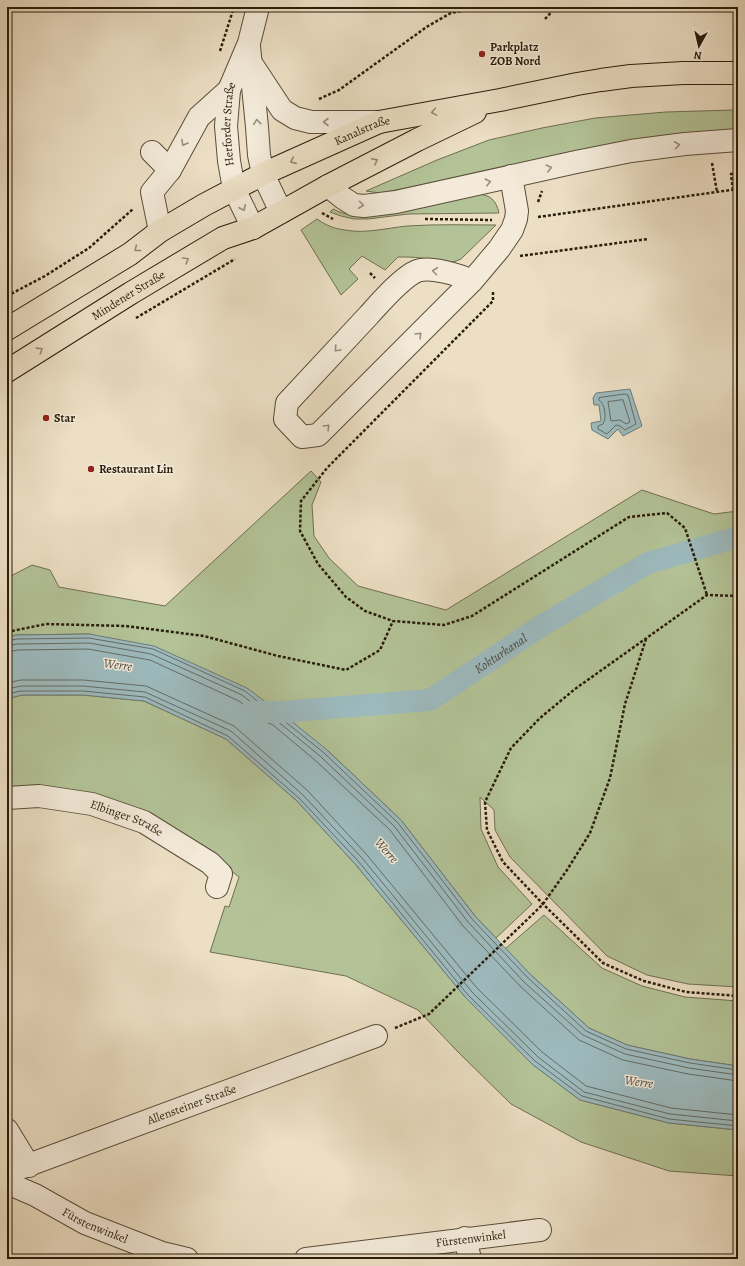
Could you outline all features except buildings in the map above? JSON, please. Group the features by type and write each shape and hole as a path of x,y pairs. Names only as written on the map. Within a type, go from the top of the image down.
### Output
{"main road":[{"name":"Kanalstraße","path":"234,189 263,174 379,122 500,100 577,84 631,76 683,73 738,73"},
{"name":"Kanalstraße","path":"253,228 328,186 417,140 500,100"},
{"path":"7,329 130,254 160,231 234,189"},
{"name":"Mindener Straße","path":"7,371 118,301 223,238 253,228"}],"street":[{"name":"Herforder Straße","path":"258,7 250,52 259,155 263,174 281,212"},
{"name":"Herforder Straße","path":"250,52 230,90 226,126 228,161 234,189 253,228"},
{"name":"Herforder Straße","path":"250,52 282,110 295,118 311,122 379,122"},
{"path":"160,231 152,192 170,170 199,117 230,90"},
{"path":"328,186 343,198 354,204 364,206 396,202 631,151 685,144 738,140"},
{"path":"152,152 170,170"},
{"path":"482,283 461,276 438,271 418,270 411,274 391,291 287,403 285,419 302,437 318,435 482,283 512,230 517,211 511,176"},
{"name":"Elbinger Straße","path":"7,798 39,796 92,804 144,822 210,864 221,874 217,887"},
{"name":"Allensteiner Straße","path":"7,1173 376,1036"},
{"path":"7,1130 29,1166"},
{"name":"Fürstenwinkel","path":"7,1183 34,1195 85,1223 161,1256 187,1259"},
{"name":"Fürstenwinkel","path":"306,1259 467,1249 540,1230"}],"path":[{"path":"317,99 324,98 339,90 428,26 451,13 480,7"},
{"path":"545,19 556,7"},
{"path":"712,163 717,192"},
{"path":"733,190 731,174 738,173"},
{"path":"534,218 738,190"},
{"path":"7,296 45,276 89,248 152,192"},
{"path":"517,257 648,239"},
{"path":"132,320 237,257"},
{"path":"482,283 493,302 327,468 301,501 300,531 318,564 346,596 366,611 393,621 444,625 472,616 629,517 667,513 685,528 707,595"},
{"path":"738,596 707,595 575,689 540,718 511,748 485,802 487,830 503,862 603,963 644,981 686,992 738,996"},
{"path":"7,632 46,624 126,626 204,636 278,656 346,670 380,650 393,621"},
{"path":"376,1036 429,1014 543,904 567,870 590,833 610,778 625,704 646,638"}],"green space":[{"path":"734,110 736,131 625,143 380,193 366,191 437,160 489,140 542,128 595,118 666,112"},
{"path":"475,194 488,196 491,198 496,204 499,213 408,214 368,219 354,219 330,212 333,209 350,215 368,216"},
{"path":"317,219 334,228 353,231 418,225 496,225 461,259 452,262 398,257 385,270 362,256 349,269 358,279 341,295 301,230"},
{"path":"311,471 321,482 312,505 314,536 329,558 358,586 446,610 642,490 714,514 738,511 738,987 688,984 647,975 607,956 510,857 495,830 494,810 480,797 481,829 498,867 532,904 496,938 475,916 401,820 326,749 89,634 16,635 7,638 7,578 32,565 50,570 59,587 165,606"},
{"path":"22,695 83,695 144,701 226,739 297,801 356,865 466,998 532,1064 580,1100 669,1123 738,1130 738,1176 669,1171 581,1142 511,1104 418,1010 346,976 210,952 225,906 229,907 239,877 213,857 146,817 7,791 7,699"},
{"path":"544,915 602,968 642,986 685,997 738,1001 738,1066 690,1059 627,1045 589,1028 505,949"}],"water":[{"path":"630,389 642,426 623,436 618,429 608,439 592,430 591,423 601,421 599,405 594,405 593,398 596,393"},
{"name":"Werre","path":"89,634 154,646 247,688 280,712 326,749 401,820 475,916 531,975 589,1028 627,1045 690,1059 738,1066 738,1130 669,1123 580,1100 532,1064 466,998 356,865 297,801 226,739 144,701 83,695 22,695 7,699 7,638 16,635"}],"waterway":[{"name":"Kokturkanal","path":"251,712 280,712 430,700 541,626 648,563 738,537"}],"place":[{"name":"Parkplatz ZOB Nord","path":"482,54"},
{"name":"Star","path":"46,418"},
{"name":"Restaurant Lin","path":"91,469"}]}
